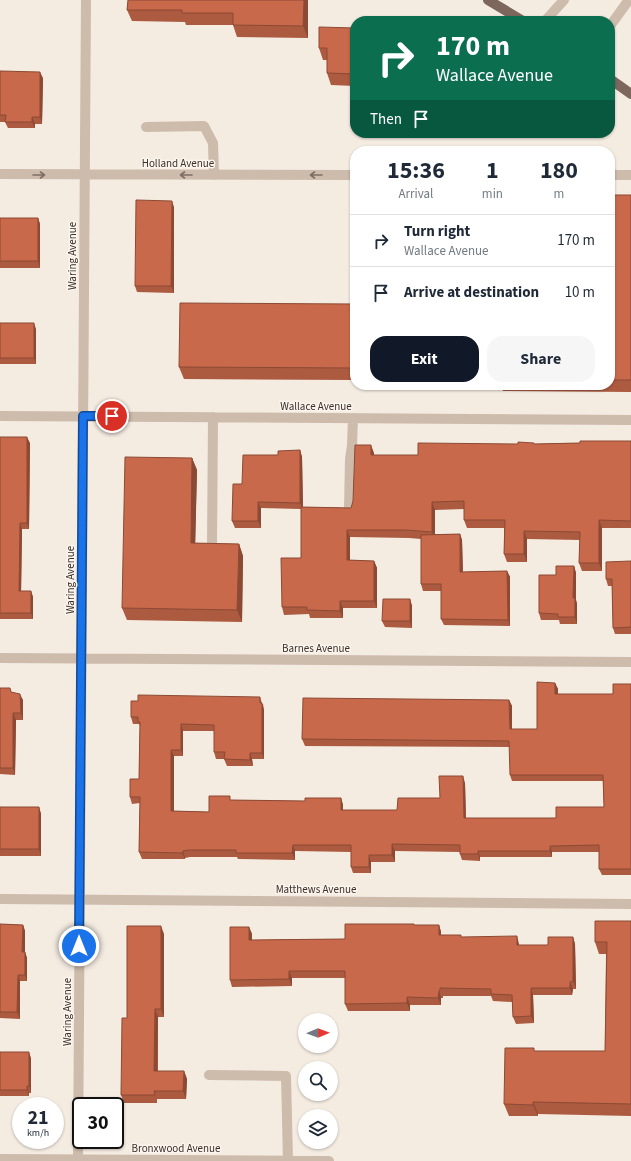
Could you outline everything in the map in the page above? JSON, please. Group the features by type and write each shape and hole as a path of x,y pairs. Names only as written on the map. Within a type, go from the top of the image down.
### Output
{"main road":[{"path":"488,0 515,16"},
{"path":"615,82 630,91"}],"street":[{"name":"Waring Avenue","path":"78,1160 86,0"},
{"path":"550,16 564,0"},
{"path":"615,19 628,2"},
{"path":"146,127 204,126 213,143 214,175"},
{"name":"Holland Avenue","path":"0,174 350,175"},
{"path":"615,175 631,175"},
{"name":"Wallace Avenue","path":"0,416 631,420"},
{"path":"212,547 213,417"},
{"path":"349,509 353,418"},
{"name":"Barnes Avenue","path":"0,658 631,662"},
{"name":"Matthews Avenue","path":"0,899 631,904"},
{"path":"209,1075 286,1076 288,1161"},
{"name":"Bronxwood Avenue","path":"0,1158 78,1160 329,1161"}],"building":[{"path":"128,0 304,0 303,26 233,25 233,13 182,13 182,10 127,10"},
{"path":"319,27 350,28 350,74 327,73 327,48 319,48"},
{"path":"0,71 40,72 40,117 32,117 32,122 5,122 6,115 0,115"},
{"path":"615,195 631,195 631,380 615,380"},
{"path":"136,200 172,201 171,286 135,286"},
{"path":"0,218 38,218 38,261 0,261"},
{"path":"180,303 350,304 350,368 179,367"},
{"path":"0,323 34,323 34,358 0,358"},
{"path":"0,437 27,437 27,523 20,523 19,591 31,591 31,613 0,613"},
{"path":"580,441 631,441 631,521 599,520 599,563 579,563 580,532 524,531 524,554 504,554 505,520 464,520 464,501 432,502 432,532 406,530 347,530 347,560 374,561 374,601 340,601 340,611 307,610 307,607 282,607 281,558 301,558 301,507 351,508 353,501 355,445 371,445 371,455 418,455 418,443 518,444 518,442 534,444 580,443"},
{"path":"300,450 300,503 258,502 258,521 232,521 233,484 242,484 243,455 278,455 278,451"},
{"path":"125,457 192,458 191,543 239,544 237,610 122,608"},
{"path":"460,534 460,572 507,571 508,620 441,619 441,584 421,584 421,535"},
{"path":"631,561 631,627 613,628 612,579 606,579 606,562"},
{"path":"556,566 574,566 573,598 575,598 575,617 558,617 558,614 539,613 539,575 556,575"},
{"path":"383,599 410,599 410,621 382,621"},
{"path":"537,682 555,683 555,694 613,694 613,684 631,684 631,869 599,869 599,845 550,846 550,851 478,851 478,854 460,854 460,845 392,844 392,855 369,855 369,867 351,867 351,845 293,845 292,853 236,853 236,850 188,850 183,851 182,853 139,852 140,797 130,797 130,779 139,779 140,722 138,722 138,717 131,717 131,701 138,701 138,695 260,697 260,703 262,703 262,753 250,753 250,760 224,759 225,752 214,752 214,725 181,724 181,750 171,750 171,811 209,812 209,796 230,796 230,800 305,801 305,798 341,798 341,810 397,810 398,798 440,798 439,776 463,776 464,818 556,818 556,807 604,807 603,775 510,775 509,741 302,739 303,698 509,700 510,729 537,729"},
{"path":"0,688 10,688 11,692 20,694 21,713 13,713 13,768 0,768"},
{"path":"0,807 39,807 39,849 0,849"},
{"path":"595,921 631,921 631,1104 533,1102 533,1105 504,1104 505,1048 534,1048 534,1051 605,1051 607,942 595,942"},
{"path":"0,924 23,925 22,952 25,952 25,975 18,975 17,1012 0,1012"},
{"path":"345,924 439,925 439,935 461,935 461,937 517,936 517,945 548,945 548,937 573,937 573,981 570,982 570,988 531,988 531,1016 513,1017 512,995 491,994 491,989 440,988 438,998 407,997 407,1003 345,1004 345,971 289,971 289,979 230,980 230,927 249,927 249,940 345,939"},
{"path":"127,926 161,926 161,1009 155,1009 154,1071 184,1071 183,1091 154,1091 155,1095 121,1095 122,1018 127,1018"},
{"path":"0,1052 29,1052 29,1086 27,1086 27,1090 0,1090"}],"route":[{"path":"79,946 83,416 112,416"}]}
